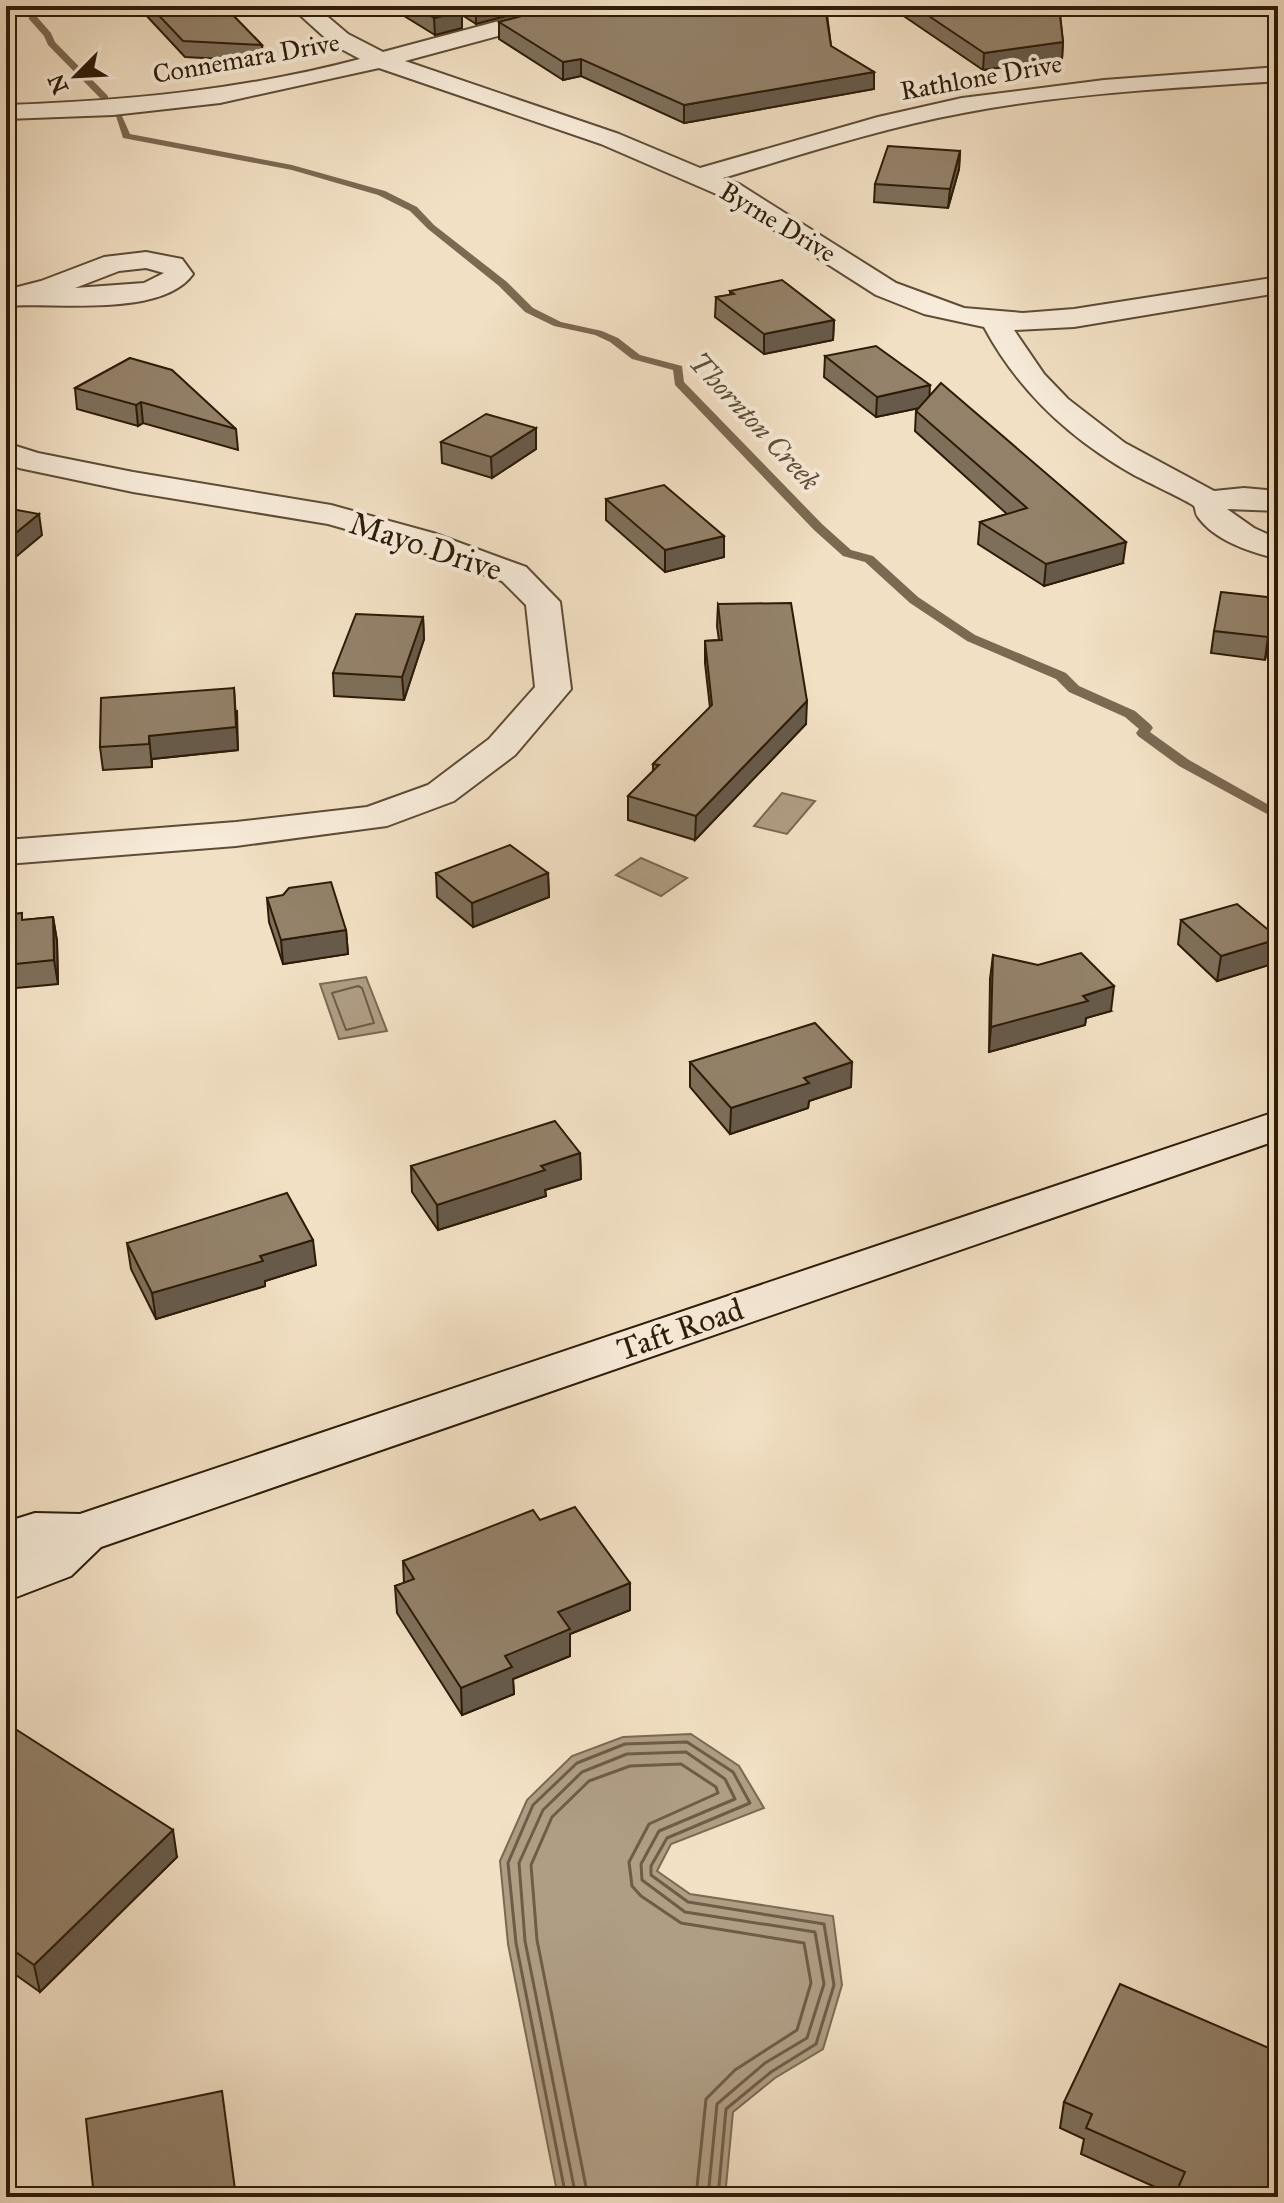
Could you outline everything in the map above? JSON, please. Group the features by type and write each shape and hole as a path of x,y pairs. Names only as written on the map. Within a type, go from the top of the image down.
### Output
{"street":[{"name":"Byrne Drive","path":"301,6 340,39 382,61 610,139 730,190 886,289 934,308 963,316 1023,322 1074,318 1278,285"},
{"name":"Connemara Drive","path":"6,112 100,108 217,97 382,61 583,6"},
{"name":"Rathlone Drive","path":"700,176 850,133 999,99 1120,85 1278,74"},
{"path":"994,319 1021,366 1085,429 1139,467 1209,501 1220,498 1278,501"},
{"name":"Mayo Drive","path":"6,452 30,461 133,482 331,515 421,540 514,574 543,602 553,689 502,747 441,793 373,818 236,834 6,852"},
{"path":"1209,501 1211,513 1223,523 1264,546 1278,549"},
{"name":"Taft Road","path":"6,1542 35,1532 82,1533 1278,1125"},
{"name":"Taft Road","path":"6,1581 52,1562 82,1533"}],"water":[{"path":"782,793 815,801 787,834 754,826"},
{"path":"641,858 687,878 661,896 616,875"},
{"path":"366,977 387,1031 339,1039 320,984"},
{"path":"691,1734 739,1766 764,1808 671,1844 657,1871 690,1894 833,1916 842,1985 823,2049 775,2078 733,2112 725,2197 558,2197 508,1944 500,1861 527,1800 572,1756 623,1737"}],"building":[{"path":"150,6 224,6 262,45 183,41"},
{"path":"414,6 457,6 462,11 434,18"},
{"path":"559,6 825,6 831,46 874,72 684,105 581,59 563,62 499,22"},
{"path":"914,6 1059,6 1063,42 984,53"},
{"path":"888,146 960,151 950,189 875,184"},
{"path":"782,280 834,320 764,334 716,297 734,294 730,291"},
{"path":"876,346 930,385 877,397 825,356"},
{"path":"130,358 172,370 236,429 141,402 136,405 75,388"},
{"path":"941,383 1126,542 1046,564 980,522 1027,508 916,411"},
{"path":"486,414 536,428 491,457 441,442"},
{"path":"664,485 724,536 665,550 606,499"},
{"path":"6,508 39,514 6,541"},
{"path":"1221,592 1276,598 1268,637 1214,631"},
{"path":"791,603 807,701 696,816 628,796 659,765 653,764 712,705 705,641 722,640 718,604"},
{"path":"356,614 423,617 402,677 333,673"},
{"path":"234,688 236,727 149,736 149,744 100,747 101,698"},
{"path":"510,845 548,873 472,903 436,873"},
{"path":"331,882 346,930 281,940 267,898 283,895 289,888"},
{"path":"1237,904 1278,939 1221,956 1181,920"},
{"path":"22,913 22,920 53,917 54,960 6,965 6,915"},
{"path":"1081,953 1114,986 1083,996 1088,1001 991,1027 993,955 1038,965"},
{"path":"815,1023 852,1062 804,1078 809,1083 731,1108 690,1062"},
{"path":"555,1121 580,1153 541,1166 545,1170 437,1205 411,1166"},
{"path":"287,1193 313,1240 260,1256 263,1261 152,1293 127,1243"},
{"path":"575,1507 630,1583 558,1612 570,1629 505,1656 512,1667 461,1688 395,1586 414,1579 403,1561 533,1510 540,1520"},
{"path":"6,1723 173,1830 34,1965 6,1945"},
{"path":"1120,1984 1278,2052 1278,2197 1174,2197 1185,2172 1086,2128 1092,2114 1064,2102"},
{"path":"222,2091 236,2197 94,2197 86,2119"},
{"path":"274,2191 275,2197 242,2197"}],"waterway":[{"name":"Thornton Creek","path":"45,6 32,17 51,43 105,98"},
{"name":"Thornton Creek","path":"119,118 126,136 292,168 382,193 413,209 503,284 529,310 558,324 614,340 636,357 678,368 679,383 847,553 869,559 914,600 971,638 1061,676 1074,689 1130,714 1146,728 1143,733 1184,763 1278,816"}]}
